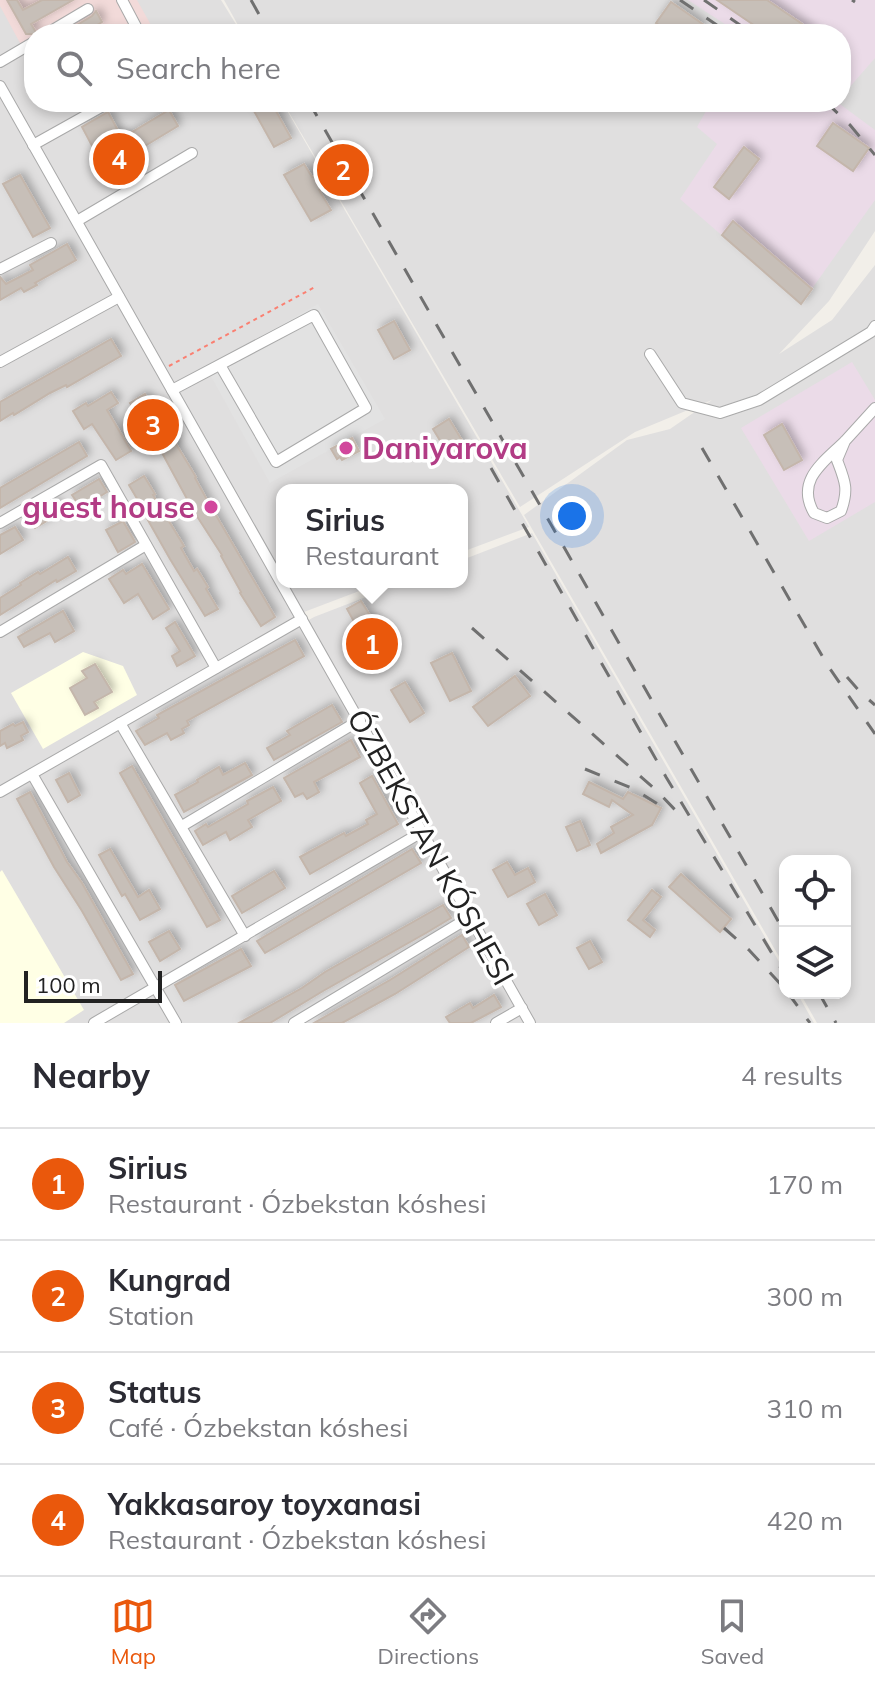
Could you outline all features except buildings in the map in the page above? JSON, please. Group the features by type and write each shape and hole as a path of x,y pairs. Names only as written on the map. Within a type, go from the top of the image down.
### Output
{"street":[{"path":"122,0 135,24"},
{"path":"63,24 88,9"},
{"path":"0,62 24,48"},
{"name":"ÓZBEKSTAN KÓSHESI","path":"0,86 276,573"},
{"path":"33,145 92,112"},
{"path":"77,221 192,153"},
{"path":"0,269 51,243"},
{"path":"0,362 119,297"},
{"path":"172,390 314,315 366,408 276,462 220,365"},
{"path":"650,354 682,403 720,413 759,400 871,332 875,326"},
{"path":"845,441 837,460 847,495 841,511 827,518 814,513 808,502 808,487 815,469 875,408"},
{"path":"0,523 101,465 216,668"},
{"path":"0,632 146,545"},
{"name":"ÓZBEKSTAN KÓSHESI","path":"284,588 530,1023"},
{"path":"0,792 302,619"},
{"path":"182,826 360,720"},
{"path":"120,723 245,936"},
{"path":"32,774 176,1023"},
{"path":"94,1023 422,832"},
{"path":"294,1023 470,917"},
{"path":"496,1023 522,1008"}],"path":[{"path":"161,370 315,287"}],"shaded area":[{"path":"0,0 221,0 236,24 24,24 24,112 288,112 529,527 468,550 468,484 276,484 276,588 367,588 304,612 0,786"},
{"path":"0,0 137,0 150,24 24,24 24,50 0,6"},
{"path":"224,0 875,0 875,231 829,301 779,354 832,320 875,265 875,1023 817,1023 803,999 851,999 851,855 779,855 779,957 524,515 627,440 670,429 712,400 635,432 520,507 289,112 851,112 851,24 237,24"},
{"path":"688,0 875,0 875,58 851,86 851,24 725,24"},
{"path":"705,112 851,112 875,130 875,200 801,304 680,199 717,144 697,127"},
{"path":"318,304 385,419 270,483 206,367"},
{"path":"852,362 875,400 875,502 809,541 741,428"},
{"path":"532,533 779,962 779,999 800,999 814,1023 0,1023 0,797 314,617 389,588 468,588 468,558"},
{"path":"83,652 123,666 137,695 43,749 11,693"},
{"path":"2,870 84,1010 64,1023 0,1023"}],"railway":[{"path":"251,0 264,24"},
{"path":"680,0 715,24"},
{"path":"704,0 739,24"},
{"path":"315,112 782,927"},
{"path":"836,112 875,155"},
{"path":"702,448 828,666 875,734"},
{"path":"491,468 666,777 779,965"},
{"path":"472,628 656,790 680,815"},
{"path":"847,677 875,705"},
{"path":"585,769 634,789 661,806"},
{"path":"724,928 779,982"},
{"path":"792,999 810,1023"},
{"path":"822,999 836,1023"}],"place":[{"name":"Yakkasaroy toyxanasi","path":"119,159"},
{"name":"Kungrad","path":"343,170"},
{"name":"Status","path":"153,425"},
{"name":"Daniyarova","path":"346,448"},
{"name":"guest house","path":"211,507"},
{"name":"Sirius","path":"372,644"}]}
